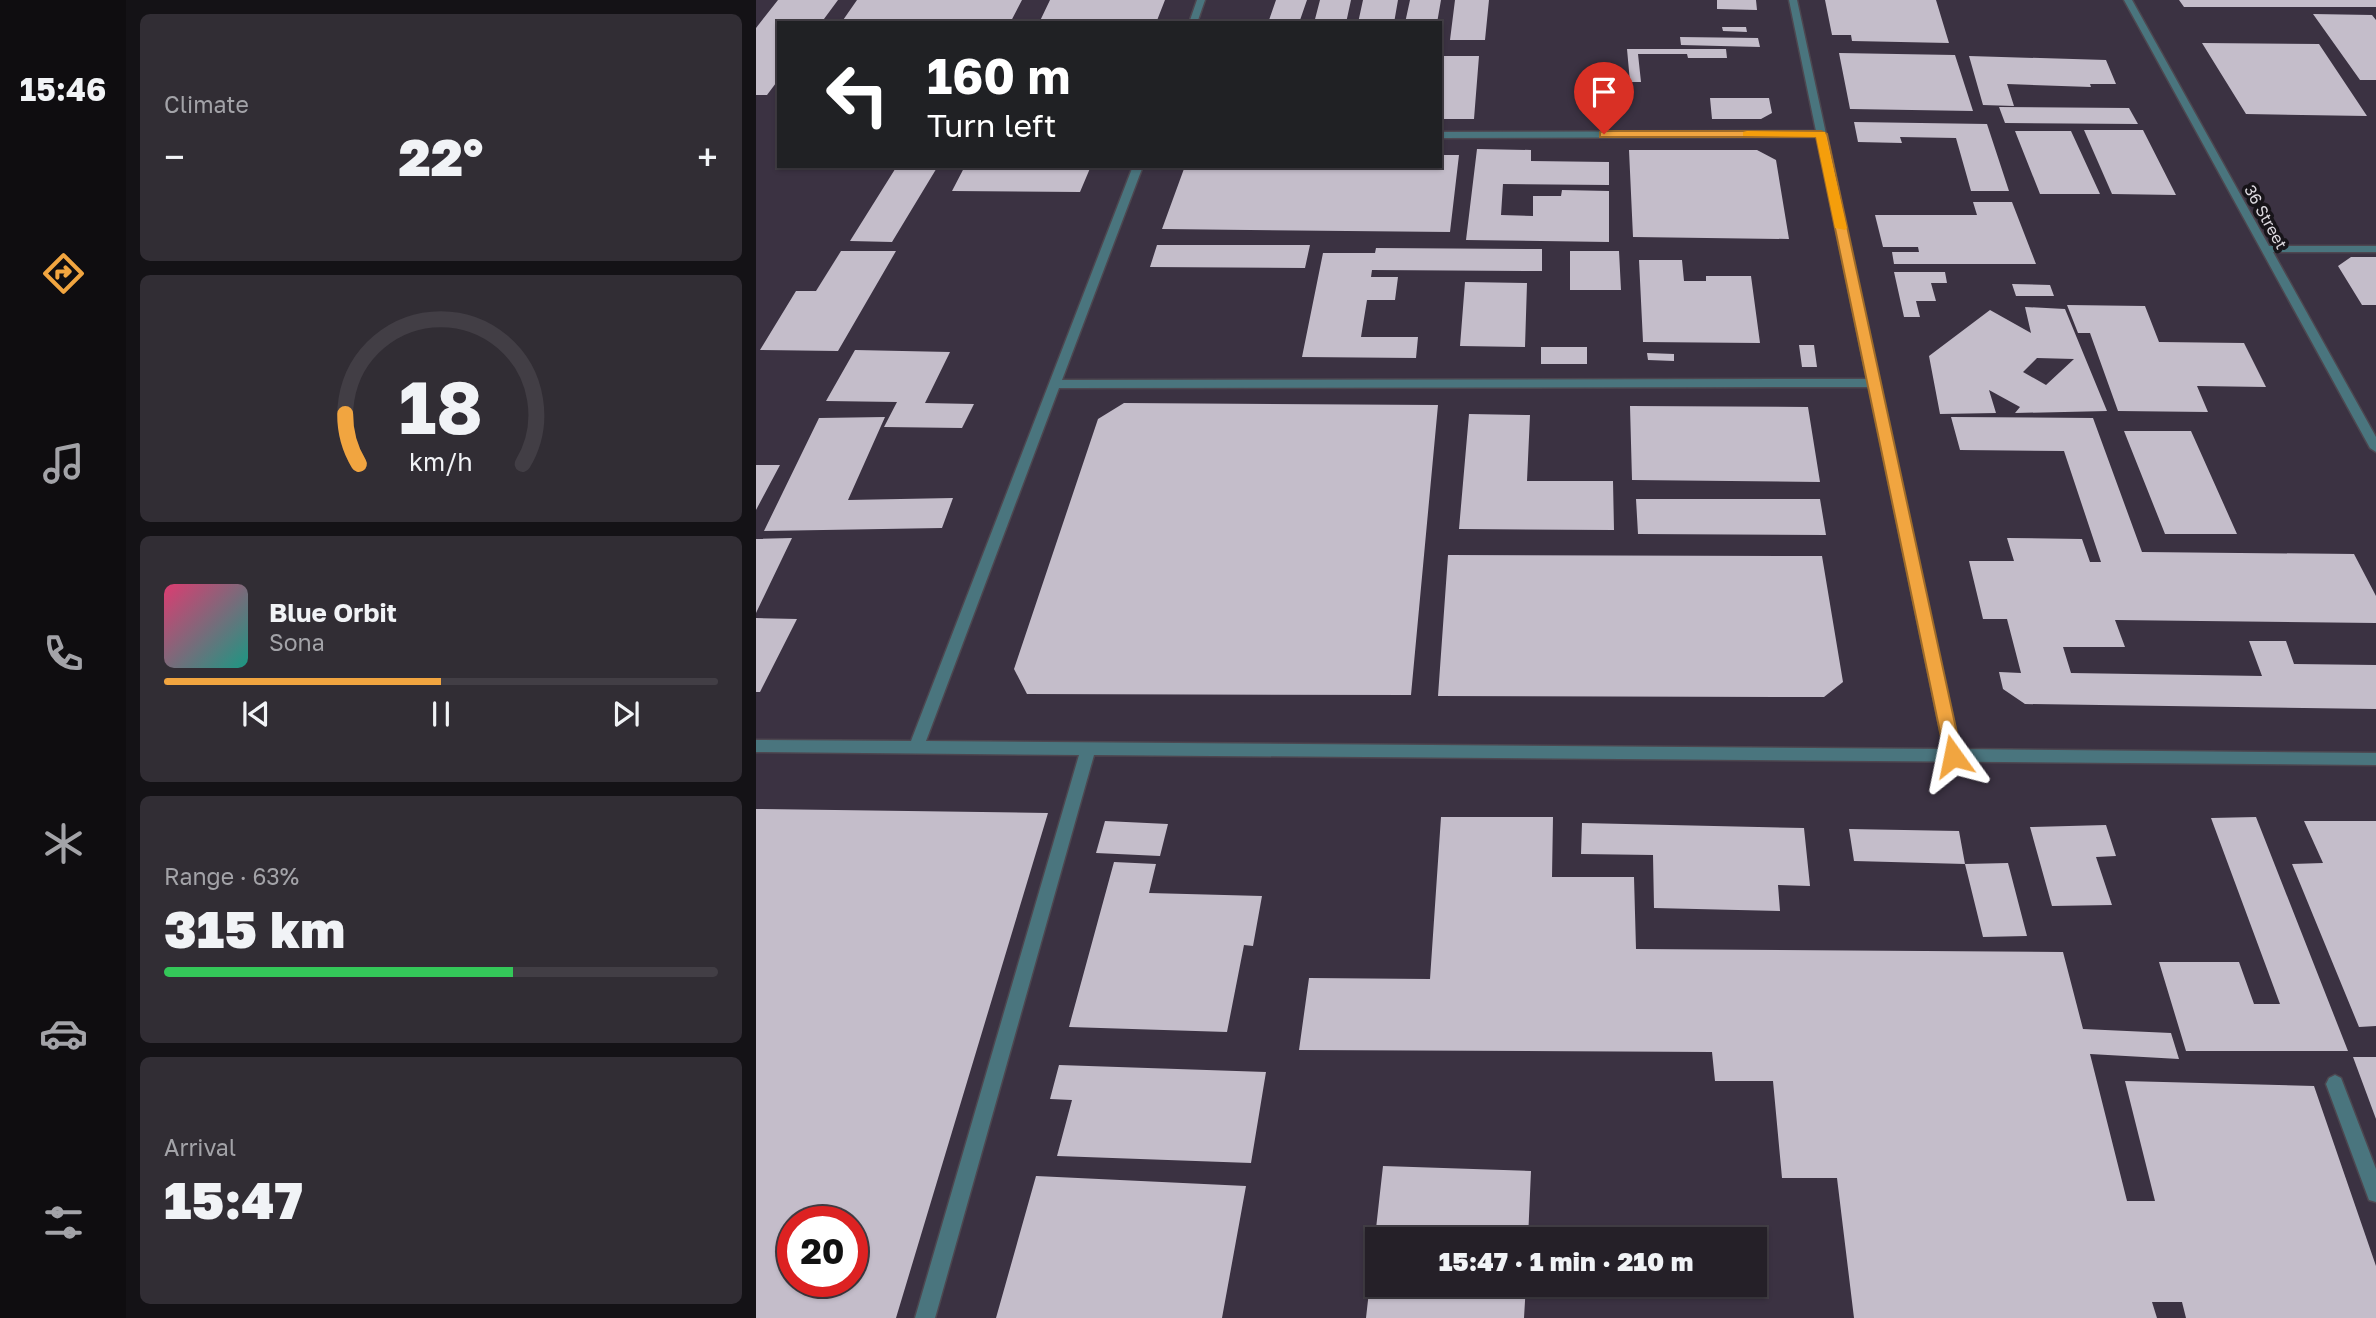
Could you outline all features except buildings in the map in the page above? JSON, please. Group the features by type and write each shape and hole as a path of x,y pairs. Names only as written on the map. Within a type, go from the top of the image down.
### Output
{"lane":[{"path":"1194,21 1201,0"},
{"path":"1793,0 1953,756"},
{"name":"36 Street","path":"2128,0 2376,448"},
{"path":"1442,135 1821,134"},
{"path":"916,748 1137,168"},
{"path":"2266,249 2376,249"},
{"path":"1055,384 1874,383"},
{"path":"756,746 2376,759"},
{"path":"925,1318 1088,749"},
{"path":"2335,1084 2376,1193"}],"shaded area":[{"path":"756,0 2376,0 2376,1318 756,1318"}],"slow traffic":[{"path":"1747,134 1821,134 1841,228"}],"route":[{"path":"1604,134 1821,134 1953,756"}]}
